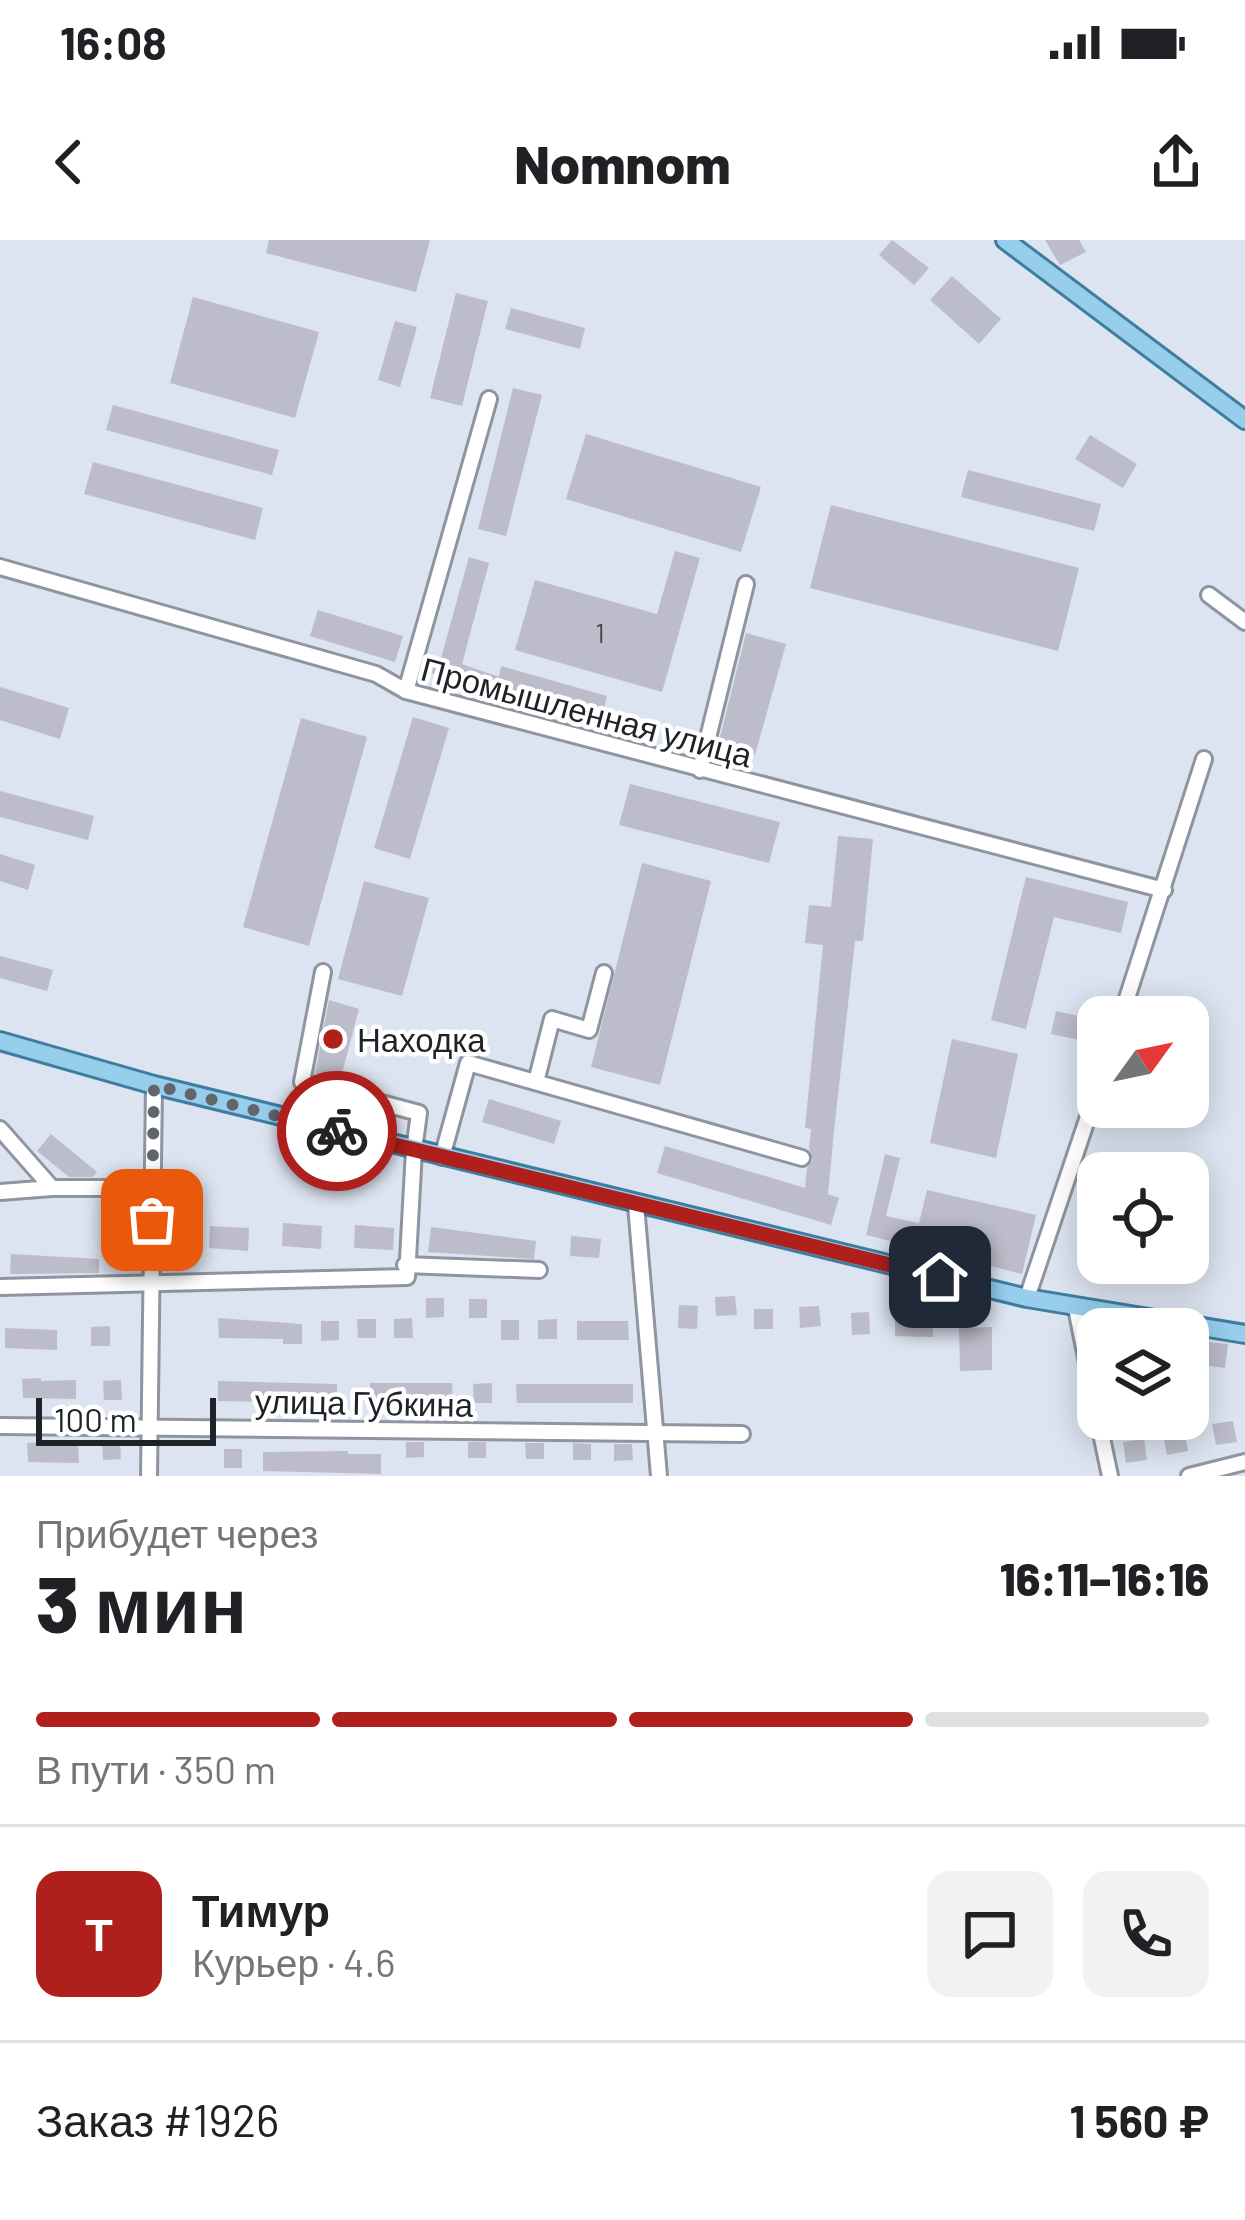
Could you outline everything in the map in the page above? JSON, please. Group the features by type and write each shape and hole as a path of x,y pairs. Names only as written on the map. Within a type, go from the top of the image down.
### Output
{"main road":[{"path":"1005,240 1245,420"},
{"path":"0,1041 154,1085 1027,1298 1245,1334"}],"street":[{"path":"406,691 489,399"},
{"name":"Промышленная улица","path":"0,567 376,674 406,691 1164,890"},
{"path":"700,770 746,584"},
{"path":"1209,595 1245,622"},
{"path":"1128,996 1204,759"},
{"path":"0,1287 407,1277 419,1113 302,1082 323,972"},
{"path":"536,1082 552,1018 589,1030 604,973"},
{"path":"442,1156 468,1063 802,1158"},
{"path":"149,1476 154,1085"},
{"path":"1027,1298 1084,1128"},
{"path":"0,1129 52,1188"},
{"path":"0,1192 152,1188"},
{"path":"636,1205 659,1476"},
{"path":"405,1265 539,1270"},
{"path":"1076,1308 1077,1313"},
{"name":"улица Губкина","path":"0,1426 742,1434"},
{"path":"1102,1440 1110,1476"},
{"path":"1190,1476 1245,1462"}],"building":[{"path":"269,240 430,240 416,292 266,253"},
{"path":"892,240 929,268 914,285 879,255"},
{"path":"1045,240 1079,240 1086,252 1060,265"},
{"path":"952,276 1001,319 979,344 930,300"},
{"path":"456,293 488,301 462,406 430,398"},
{"path":"193,297 319,332 295,418 170,383"},
{"path":"511,308 585,328 580,349 505,329"},
{"path":"395,321 417,327 400,387 378,380"},
{"path":"513,388 542,395 506,536 478,529"},
{"path":"113,405 279,450 272,475 106,430"},
{"path":"586,434 761,487 741,552 566,499"},
{"path":"1090,435 1137,464 1123,488 1075,459"},
{"path":"93,462 263,508 255,540 84,494"},
{"path":"968,470 1101,504 1094,531 961,497"},
{"path":"831,505 1079,568 1058,651 810,588"},
{"path":"675,551 700,558 662,692 515,650 535,580 657,614"},
{"path":"469,557 489,563 462,664 499,677 501,666 607,696 602,716 431,673 435,657 441,658"},
{"path":"318,610 403,636 395,662 310,636"},
{"path":"746,633 786,644 755,755 718,745"},
{"path":"0,687 69,708 60,739 0,720"},
{"path":"413,717 449,728 410,859 374,848"},
{"path":"301,718 367,737 309,946 243,927"},
{"path":"630,784 780,822 769,863 619,825"},
{"path":"0,791 94,816 88,840 0,817"},
{"path":"838,836 873,839 863,941 855,941 834,1131 828,1194 839,1198 831,1225 657,1173 665,1146 805,1188 813,1160 811,1129 805,1128 823,945 805,943 809,905 831,907"},
{"path":"0,854 35,865 28,890 0,881"},
{"path":"642,863 711,881 660,1085 591,1067"},
{"path":"1026,877 1128,902 1121,933 1054,917 1026,1029 991,1020"},
{"path":"364,881 429,898 402,996 338,979"},
{"path":"0,956 53,970 47,991 0,978"},
{"path":"329,1000 359,1009 340,1081 315,1074"},
{"path":"1056,1011 1077,1016 1077,1040 1051,1034"},
{"path":"952,1039 1018,1054 996,1158 930,1143"},
{"path":"489,1099 561,1121 554,1144 482,1122"},
{"path":"51,1134 97,1172 93,1177 69,1177 37,1151"},
{"path":"885,1154 900,1158 886,1216 919,1223 927,1190 1036,1215 1022,1274 866,1235"},
{"path":"283,1223 322,1226 321,1249 282,1246"},
{"path":"355,1225 394,1228 393,1250 354,1248"},
{"path":"210,1226 249,1228 248,1251 209,1248"},
{"path":"431,1227 536,1241 534,1259 428,1252"},
{"path":"571,1236 601,1239 599,1258 570,1256"},
{"path":"11,1254 99,1259 99,1273 10,1274"},
{"path":"735,1296 737,1315 716,1316 715,1297"},
{"path":"426,1298 444,1298 444,1317 426,1318"},
{"path":"469,1299 487,1299 487,1318 469,1318"},
{"path":"679,1305 698,1306 697,1329 678,1328"},
{"path":"819,1306 821,1326 800,1328 799,1307"},
{"path":"754,1309 773,1309 773,1329 754,1329"},
{"path":"869,1312 870,1334 852,1335 851,1313"},
{"path":"895,1314 921,1315 921,1327 933,1327 933,1337 895,1336"},
{"path":"218,1318 302,1324 302,1344 283,1344 283,1339 219,1338"},
{"path":"412,1318 413,1338 394,1338 394,1319"},
{"path":"357,1319 376,1319 376,1338 358,1338"},
{"path":"557,1319 557,1339 538,1339 538,1320"},
{"path":"501,1320 519,1320 519,1340 501,1340"},
{"path":"321,1321 339,1321 339,1340 321,1341"},
{"path":"577,1321 628,1321 629,1340 577,1340"},
{"path":"110,1326 110,1346 91,1346 91,1327"},
{"path":"992,1327 992,1370 960,1371 959,1328"},
{"path":"5,1328 57,1330 57,1350 5,1348"},
{"path":"1209,1342 1228,1344 1225,1368 1209,1366"},
{"path":"22,1379 76,1380 76,1399 23,1398"},
{"path":"121,1380 122,1400 104,1400 103,1381"},
{"path":"218,1381 337,1384 337,1403 218,1401"},
{"path":"370,1383 452,1383 453,1402 370,1402"},
{"path":"492,1383 492,1403 474,1403 473,1384"},
{"path":"516,1384 633,1384 633,1403 517,1403"},
{"path":"1233,1421 1237,1442 1216,1445 1212,1424"},
{"path":"120,1440 121,1459 103,1460 102,1441"},
{"path":"1144,1440 1147,1460 1126,1463 1123,1442"},
{"path":"1164,1440 1186,1440 1188,1451 1167,1455"},
{"path":"406,1442 424,1442 424,1457 406,1458"},
{"path":"468,1442 486,1442 486,1458 468,1458"},
{"path":"27,1443 78,1444 79,1463 28,1462"},
{"path":"525,1443 544,1443 544,1459 526,1459"},
{"path":"573,1443 591,1444 591,1460 573,1460"},
{"path":"614,1444 632,1444 633,1460 614,1461"},
{"path":"224,1449 242,1449 242,1468 224,1468"},
{"path":"263,1452 381,1454 381,1474 263,1471"}],"way so far":[{"path":"152,1220 154,1085 337,1131"}],"place":[{"name":"Находка","path":"333,1039"}],"route":[{"path":"337,1131 940,1277"}]}
